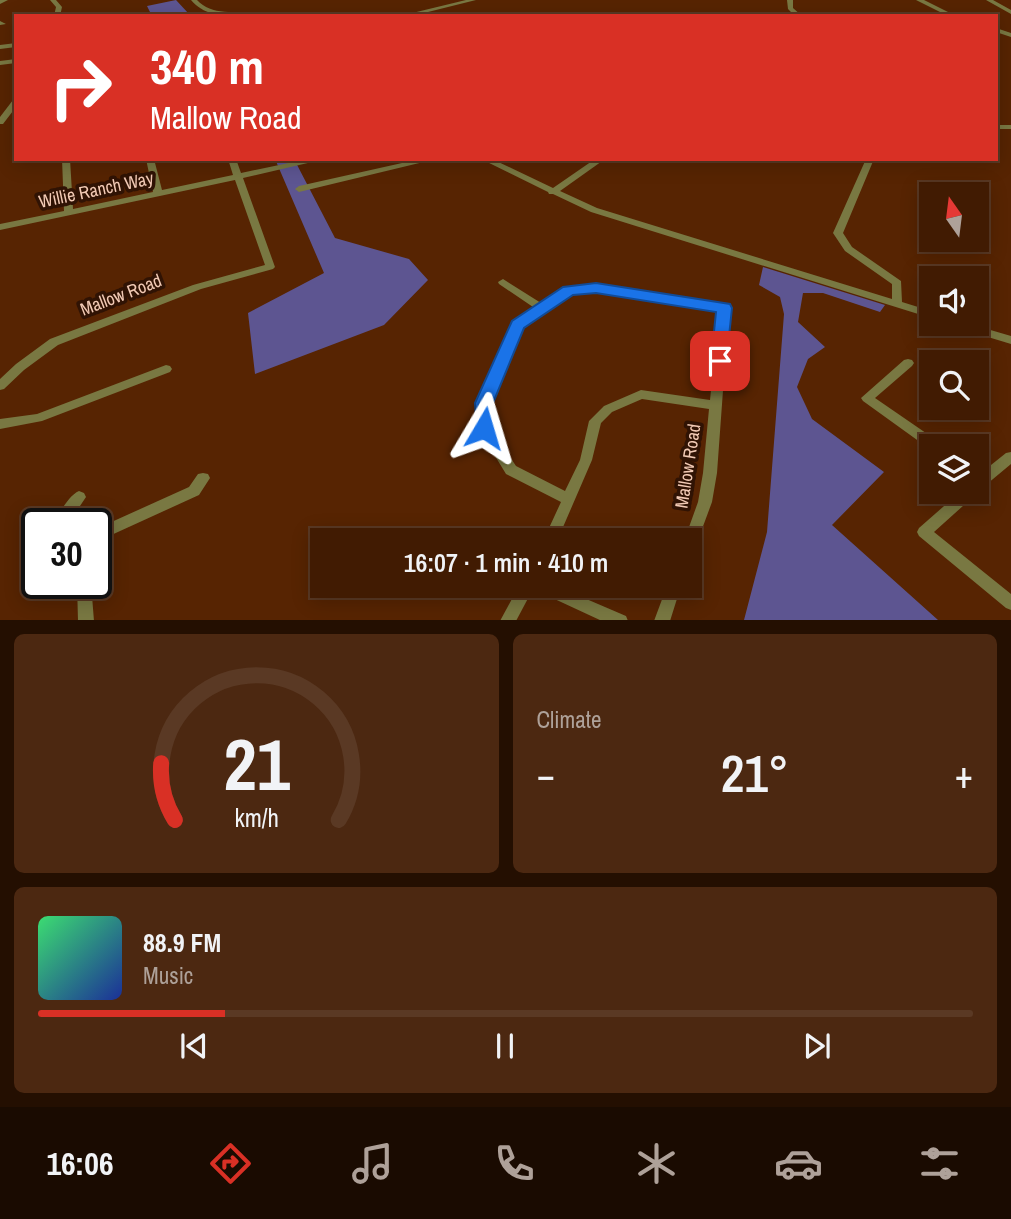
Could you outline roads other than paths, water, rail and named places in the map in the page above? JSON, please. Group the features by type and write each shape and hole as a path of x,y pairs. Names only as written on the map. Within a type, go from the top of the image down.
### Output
{"street":[{"path":"0,2 5,0"},
{"path":"194,0 200,8 207,11 241,14"},
{"path":"410,14 454,2 473,0"},
{"path":"919,0 949,14"},
{"path":"989,0 1011,12"},
{"path":"0,122 14,104"},
{"path":"66,161 69,212"},
{"path":"150,161 158,193"},
{"path":"233,161 238,177"},
{"name":"Willie Ranch Way","path":"0,226 312,161"},
{"path":"299,189 423,161"},
{"path":"489,161 594,210 919,311"},
{"path":"552,192 598,161"},
{"path":"869,161 838,233 848,249 897,283 897,305"},
{"name":"Mallow Road","path":"0,386 54,342 197,287 270,267 238,177"},
{"path":"503,282 540,307 522,320 513,332 484,403 482,421 511,470 568,499"},
{"name":"Mallow Road","path":"540,307 569,291 586,288 724,308 705,502 696,528"},
{"path":"989,333 1011,340"},
{"path":"908,363 867,398 919,435"},
{"path":"0,424 38,418 166,369"},
{"path":"556,528 586,460 595,421 618,402 641,394 657,394 716,405"},
{"path":"989,473 1011,457"},
{"path":"112,529 194,491 203,478"},
{"path":"71,508 79,497"},
{"path":"956,504 924,532 1011,603"},
{"path":"508,620 520,598"},
{"path":"567,598 619,620"},
{"path":"662,620 670,598"},
{"path":"85,599 86,620"}]}
